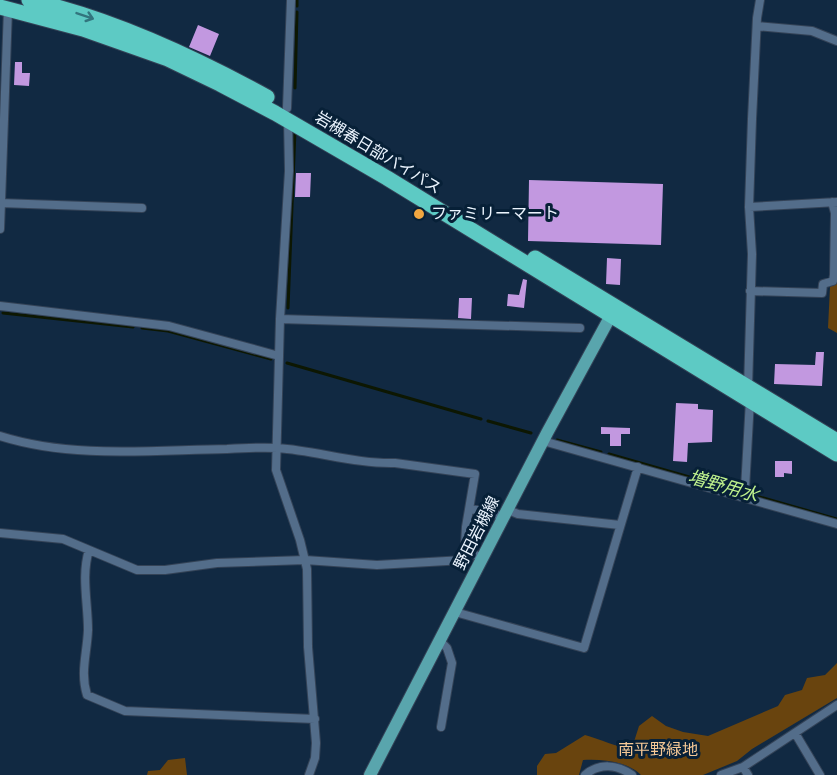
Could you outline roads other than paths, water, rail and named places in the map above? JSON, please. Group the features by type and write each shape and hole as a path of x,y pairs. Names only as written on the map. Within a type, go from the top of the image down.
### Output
{"highway":[{"name":"岩槻春日部バイパス","path":"29,0 93,18 225,74 613,312 750,402 837,454"},
{"name":"岩槻春日部バイパス","path":"4,8 83,29 168,59 287,114"},
{"name":"岩槻春日部バイパス","path":"613,312 747,386 837,441"}],"main road":[{"name":"野田岩槻線","path":"370,775 543,441 613,312"}],"street":[{"path":"291,0 287,114 289,171 280,319 276,470 306,560 308,578 308,647 316,743 315,758 309,775"},
{"path":"745,489 750,402 747,386 752,254 749,207 760,0"},
{"path":"0,229 4,8"},
{"path":"757,26 812,31 837,41"},
{"path":"749,207 835,202 834,275 833,281 823,284 822,293 750,291"},
{"path":"1,203 142,208"},
{"path":"0,306 170,326 279,356"},
{"path":"280,319 580,328"},
{"path":"0,436 18,442 80,452 276,448 475,474 465,527 464,560 377,565 306,560 217,563 165,570 137,570 63,539 0,533"},
{"path":"543,441 837,524"},
{"path":"455,612 584,648 638,467"},
{"path":"470,509 620,525"},
{"path":"89,550 84,566 88,630 83,681 87,695 125,711 315,719"},
{"path":"464,552 483,557"},
{"path":"440,641 447,648 452,663 441,727"},
{"path":"721,775 743,767 837,705"},
{"path":"795,733 820,775"},
{"path":"585,775 605,765 625,770 632,775"},
{"path":"743,767 748,775"}],"waterway":[{"path":"297,0 297,6"},
{"path":"295,88 297,12"},
{"path":"288,308 295,130"},
{"path":"3,313 133,327"},
{"path":"142,328 168,331 271,359"},
{"name":"増野用水","path":"287,363 481,419"},
{"name":"増野用水","path":"488,421 531,433"},
{"name":"増野用水","path":"557,440 601,452"},
{"name":"増野用水","path":"609,454 837,519"}],"place":[{"name":"ファミリーマート","path":"419,214"}],"park label":[{"name":"南平野緑地","path":"658,750"}]}
